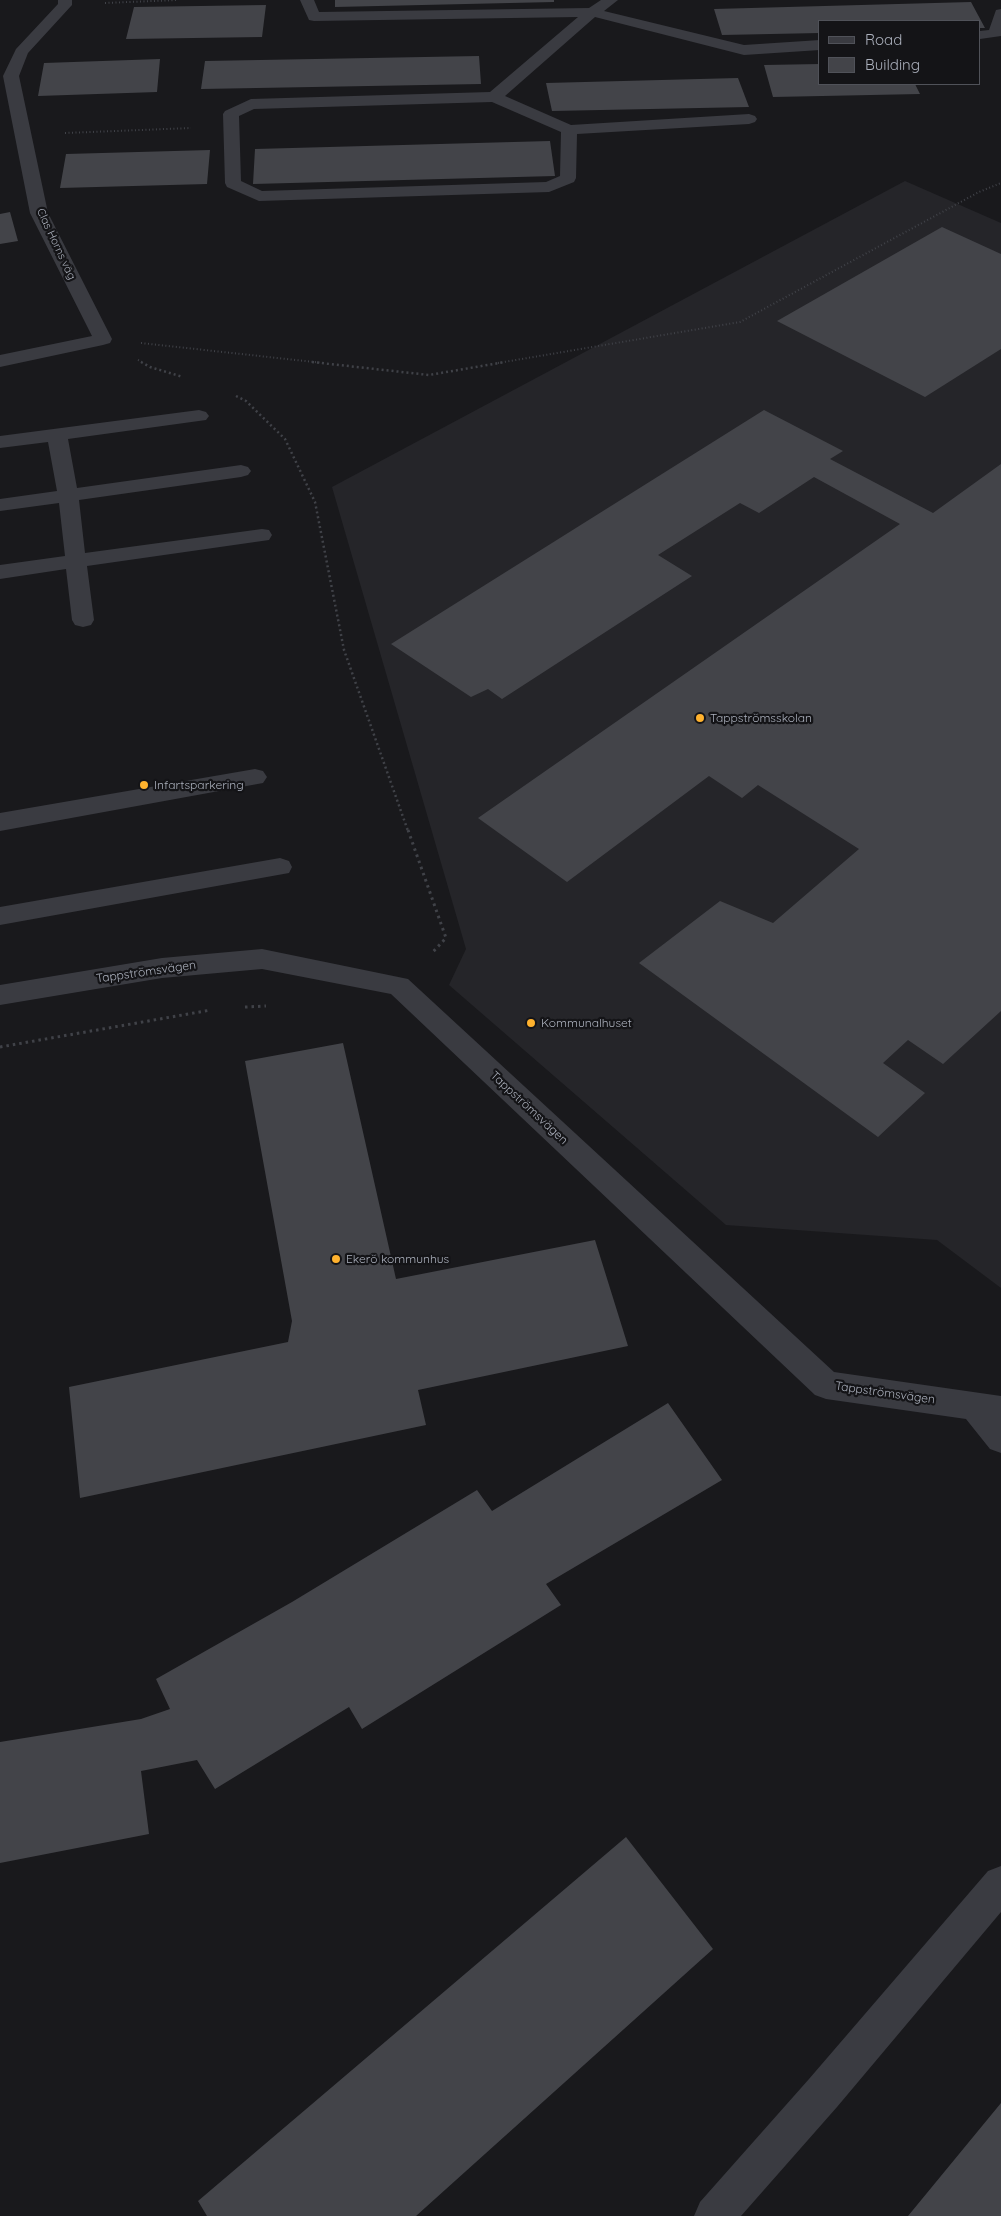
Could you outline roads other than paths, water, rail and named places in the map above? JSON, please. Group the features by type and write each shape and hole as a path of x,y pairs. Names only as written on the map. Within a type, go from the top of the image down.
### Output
{"street":[{"path":"307,0 314,16 592,12 744,50 818,46"},
{"path":"494,97 592,12 611,0"},
{"name":"Clas Horns väg","path":"0,362 103,339 39,213 11,76 21,52 65,2"},
{"path":"981,35 995,34 1001,13"},
{"path":"569,130 568,178 549,187 259,196 233,183 231,114 251,104 494,97 569,130 749,119"},
{"path":"0,442 199,416"},
{"path":"57,435 68,496 83,620"},
{"path":"0,505 241,471"},
{"path":"0,572 262,535"},
{"path":"0,822 255,777"},
{"path":"0,916 148,888 280,867"},
{"name":"Tappströmsvägen","path":"0,994 162,968 262,959 399,986 826,1385 988,1408"},
{"path":"988,1408 1001,1439"},
{"path":"714,2216 823,2093 1001,1884"}],"place":[{"name":"Tappströmsskolan","path":"700,718"},
{"name":"Infartsparkering","path":"144,785"},
{"name":"Kommunalhuset","path":"531,1023"},
{"name":"Ekerö kommunhus","path":"336,1259"}]}
